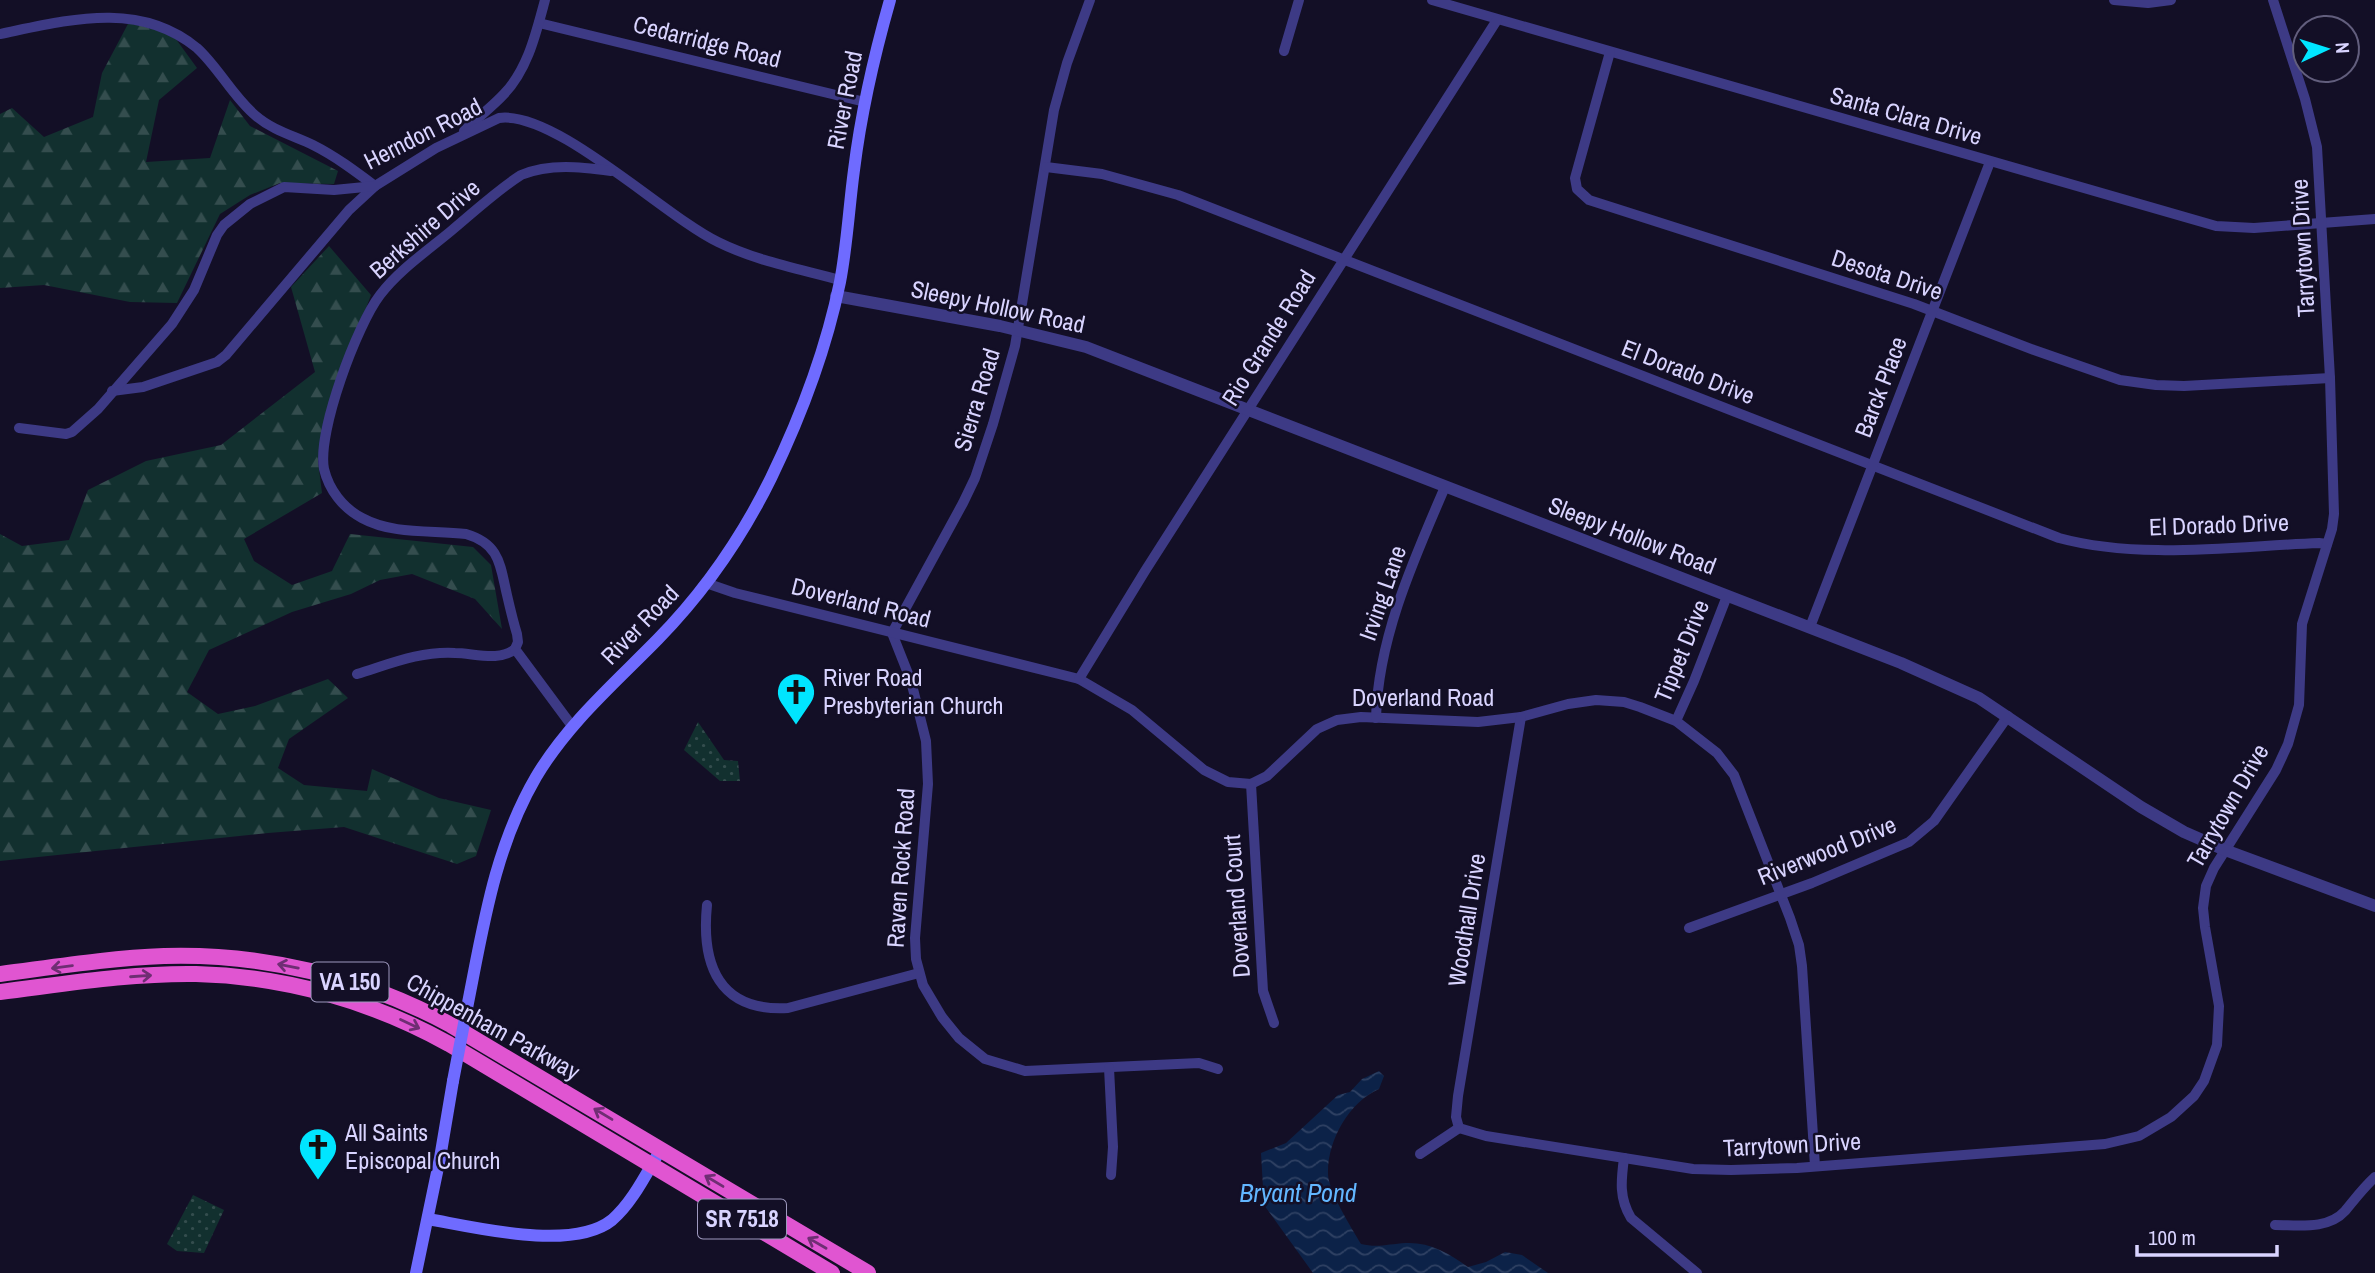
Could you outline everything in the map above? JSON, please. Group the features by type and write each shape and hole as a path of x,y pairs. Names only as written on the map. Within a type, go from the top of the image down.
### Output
{"highway":[{"name":"Chippenham Parkway","path":"0,974 180,956 247,960 314,972 378,991 432,1015 661,1149"},
{"name":"Chippenham Parkway","path":"0,992 144,976 195,974 263,980 330,994 394,1017 440,1039 651,1165"},
{"name":"SR 7518","path":"661,1149 868,1273"},
{"name":"SR 7518","path":"651,1165 832,1273"}],"main road":[{"name":"River Road","path":"416,1273 489,897 507,834 536,776 572,726 663,634 706,583 742,531 784,449 815,373 840,280 865,102 890,0"},
{"path":"428,1219 503,1233 531,1235 586,1231 603,1225 619,1213 661,1149"}],"street":[{"path":"456,139 506,92 515,80 532,47 545,0"},
{"name":"Sierra Road","path":"892,633 975,478 997,411 1018,330 1059,88 1090,0"},
{"path":"1284,51 1299,0"},
{"name":"Santa Clara Drive","path":"1432,0 2216,226 2253,228 2375,219"},
{"path":"2114,0 2148,3 2171,0"},
{"name":"Tarrytown Drive","path":"1459,1128 1486,1136 1704,1170 1815,1166 2105,1143 2139,1136 2171,1117 2194,1096 2204,1081 2217,1045 2219,1006 2203,908 2209,878 2276,770 2292,734 2299,705 2302,624 2332,529 2335,495 2318,147 2273,0"},
{"path":"0,34 107,14 148,19 171,29 195,46 245,107 262,121 324,151 375,186 349,210 226,355 217,362 143,387 112,391"},
{"name":"Rio Grande Road","path":"1079,680 1497,20"},
{"name":"Cedarridge Road","path":"539,23 865,102"},
{"name":"Desota Drive","path":"1610,51 1576,171 1576,185 1583,195 1603,206 1932,311 2120,380 2156,386 2183,386 2330,377"},
{"name":"Herndon Road","path":"19,428 66,434 83,422 184,307 217,235 224,225 250,204 284,187 334,190 375,186 436,148 499,118 517,117 528,120 559,136 721,244 840,280"},
{"name":"Barck Place","path":"1810,627 1990,162"},
{"name":"Berkshire Drive","path":"515,649 517,634 501,568 492,549 466,534 398,530 355,514 336,496 327,480 323,458 327,433 358,331 369,310 398,275 522,175 564,166 614,171"},
{"name":"El Dorado Drive","path":"1046,167 1102,174 1148,185 2029,527 2077,543 2159,550 2327,544"},
{"name":"Sleepy Hollow Road","path":"836,296 1018,330 1086,347 1810,627 1954,685 2008,716 2141,807 2184,832 2375,906"},
{"name":"Irving Lane","path":"1376,718 1386,642 1445,486"},
{"name":"Doverland Road","path":"706,583 735,593 1079,680 1132,710 1211,774 1228,782 1251,783 1274,771 1307,738 1325,725 1345,718 1478,722 1521,717 1567,704 1596,700 1624,702 1676,721 1717,753 1734,775 1796,936 1802,966 1815,1166"},
{"name":"Tippet Drive","path":"1676,721 1684,707 1727,596"},
{"name":"Raven Rock Road","path":"892,633 911,681 927,758 927,811 915,938 919,973 930,998 947,1024 959,1038 985,1059 1025,1071 1199,1063 1218,1069"},
{"path":"357,674 396,660 429,653 502,656 515,649 572,726"},
{"name":"Riverwood Drive","path":"1689,928 1877,857 1920,835 1952,797 2008,716"},
{"name":"Woodhall Drive","path":"1459,1128 1456,1118 1458,1096 1521,717"},
{"name":"Doverland Court","path":"1251,783 1263,991 1274,1023"},
{"path":"707,905 704,939 713,968 733,995 752,1006 788,1008 919,973"},
{"path":"1109,1068 1114,1147 1111,1175"},
{"path":"1420,1154 1459,1128"},
{"path":"1624,1158 1621,1196 1631,1218 1697,1273"},
{"path":"2275,1225 2314,1226 2332,1221 2344,1212 2375,1177"}],"green space":[{"path":"129,22 173,35 197,68 159,100 146,162 210,158 230,100 250,126 338,171 334,184 280,183 250,195 220,214 177,303 130,302 44,285 0,288 0,114 12,108 44,137 93,117 102,73"},
{"path":"329,246 371,295 328,408 318,461 322,493 244,539 254,561 292,585 332,571 350,534 473,547 491,565 502,629 475,599 412,574 380,580 351,594 292,612 209,650 187,692 218,714 255,706 328,679 348,698 289,739 278,768 304,785 367,791 372,769 439,798 491,810 476,856 457,864 344,827 0,861 0,534 22,546 69,540 88,490 146,461 221,445 315,372 291,287"},
{"path":"698,722 724,760 738,761 740,781 720,781 684,750"},
{"path":"193,1195 224,1210 204,1253 177,1251 167,1244"}],"water":[{"name":"Bryant Pond","path":"1379,1071 1384,1076 1379,1089 1358,1103 1349,1113 1336,1136 1329,1161 1328,1174 1332,1190 1361,1244 1423,1244 1446,1253 1468,1267 1486,1262 1505,1252 1522,1255 1548,1273 1313,1273 1264,1205 1261,1153 1286,1143 1338,1095 1350,1092 1362,1079"}],"place":[{"name":"River Road Presbyterian Church","path":"796,726"},
{"name":"All Saints Episcopal Church","path":"318,1181"}]}
